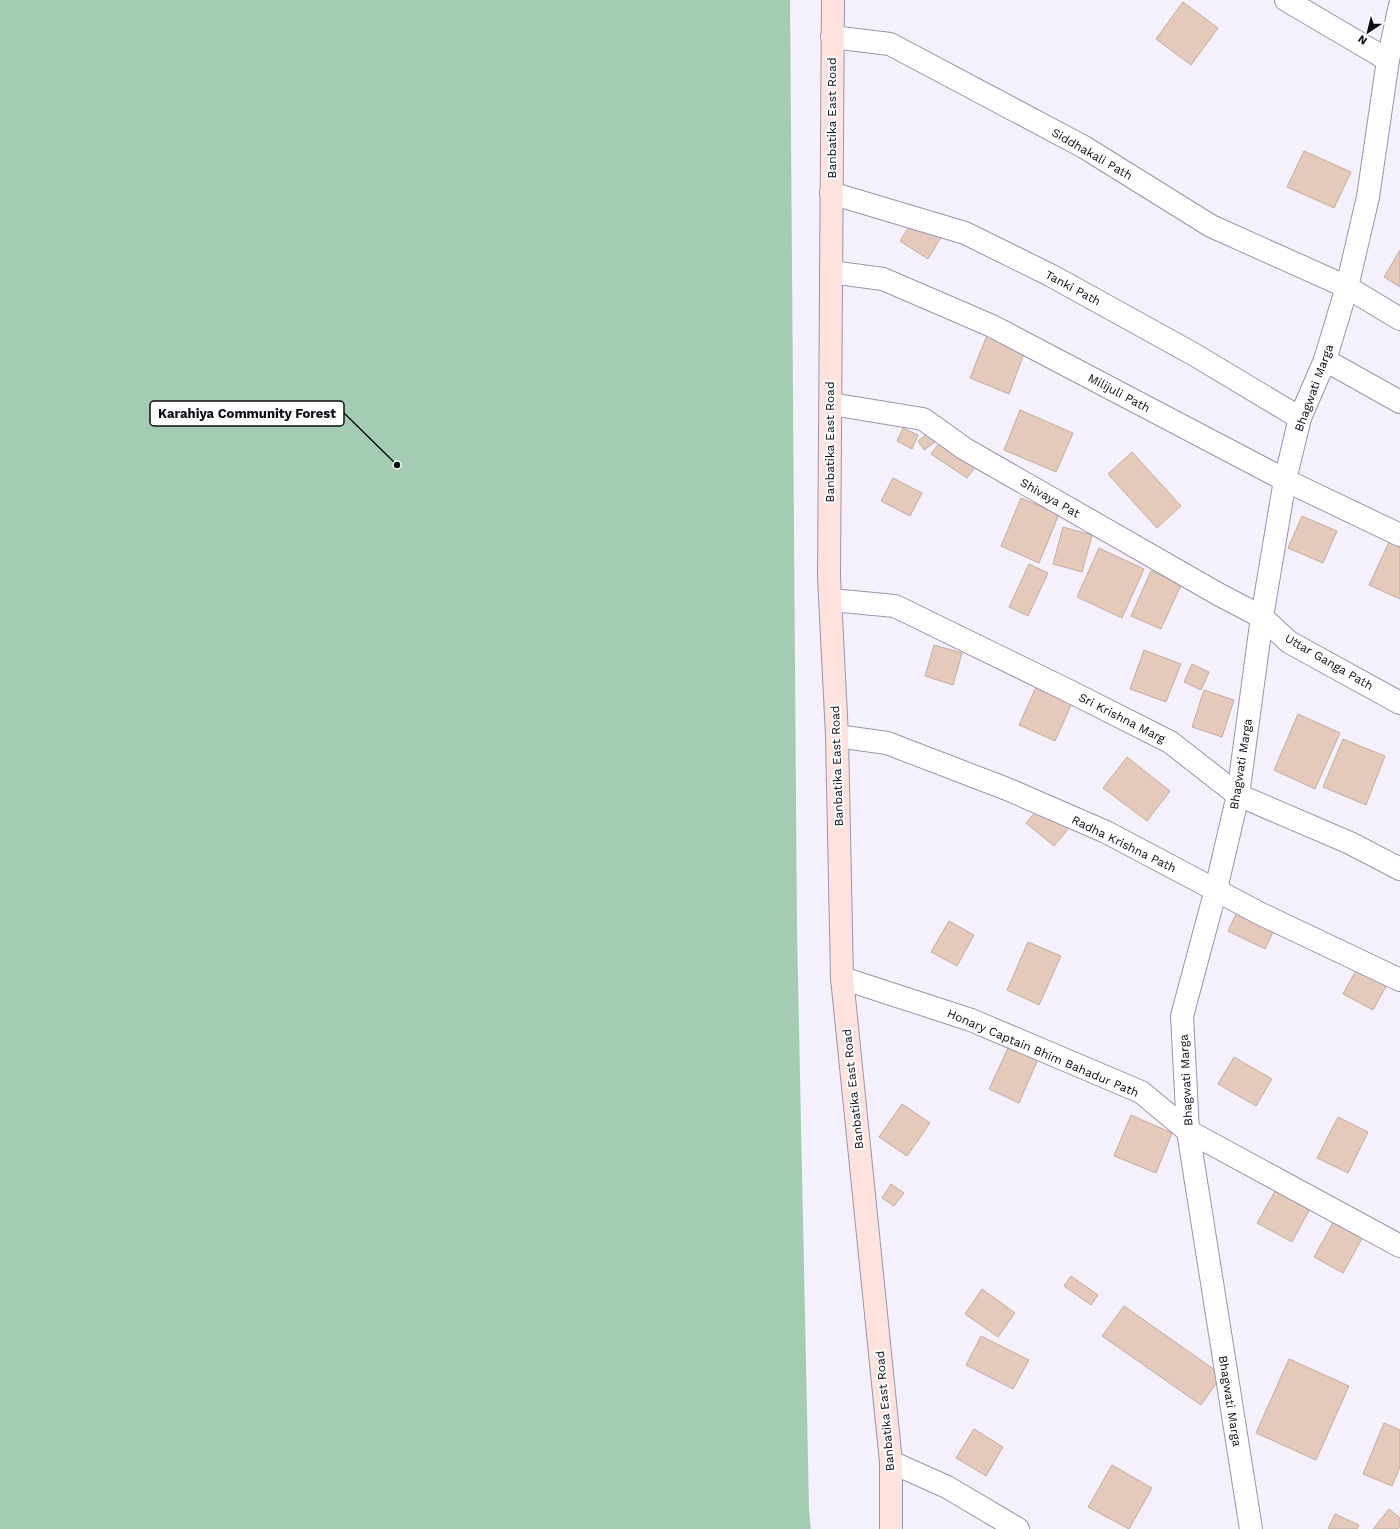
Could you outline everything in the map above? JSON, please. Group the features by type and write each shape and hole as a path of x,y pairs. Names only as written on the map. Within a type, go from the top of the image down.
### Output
{"street":[{"name":"Banbatika East Road","path":"833,0 830,600 837,736 842,978 891,1462 891,1529"},
{"path":"1286,0 1388,60"},
{"name":"Bhagwati Marga","path":"1251,1529 1188,1131 1182,1016 1216,889 1238,795 1262,617 1285,480 1300,418 1325,360 1347,287 1368,197 1388,60 1400,5"},
{"name":"Siddhakali Path","path":"832,36 890,44 1084,147 1211,226 1347,287 1400,319"},
{"name":"Tanki Path","path":"831,193 965,233 1052,276 1188,351 1300,418"},
{"name":"Milijuli Path","path":"831,272 883,279 992,326 1285,480 1400,535"},
{"path":"1325,360 1400,402"},
{"name":"Shivaya Pat","path":"831,404 923,419 965,449 1218,594 1262,617"},
{"name":"Sri Krishna Marg","path":"830,600 895,606 1170,742 1238,795 1350,843 1400,869"},
{"name":"Uttar Ganga Path","path":"1262,617 1289,642 1400,703"},
{"name":"Radha Krishna Path","path":"837,736 887,743 1007,790 1106,832 1261,914 1400,980"},
{"name":"Honary Captain Bhim Bahadur Path","path":"842,978 971,1020 1141,1092 1188,1131 1400,1246"},
{"path":"891,1462 947,1487 1018,1529"}],"green space":[{"path":"0,0 790,0 797,930 809,1509 811,1529 0,1529"}],"building":[{"path":"1183,2 1218,28 1191,65 1156,39"},
{"path":"1304,151 1351,172 1334,208 1287,187"},
{"path":"914,219 942,236 928,259 900,241"},
{"path":"1400,250 1400,287 1384,277"},
{"path":"988,333 1026,348 1009,394 970,378"},
{"path":"1020,410 1073,433 1056,472 1004,450"},
{"path":"903,428 918,435 912,449 897,441"},
{"path":"928,433 935,442 924,450 918,441"},
{"path":"940,442 976,466 967,478 931,454"},
{"path":"1132,452 1181,506 1157,528 1108,474"},
{"path":"893,478 922,493 910,516 881,501"},
{"path":"1021,498 1059,514 1039,563 1001,546"},
{"path":"1302,516 1337,531 1323,563 1288,548"},
{"path":"1063,527 1092,535 1082,572 1053,564"},
{"path":"1390,540 1400,545 1400,599 1369,585"},
{"path":"1099,548 1144,569 1122,618 1077,597"},
{"path":"1029,564 1048,573 1028,616 1009,607"},
{"path":"1151,571 1181,585 1161,629 1131,616"},
{"path":"934,645 962,653 953,685 925,676"},
{"path":"1144,650 1181,664 1166,702 1130,689"},
{"path":"1192,664 1209,672 1201,690 1184,682"},
{"path":"1036,687 1072,703 1055,741 1019,725"},
{"path":"1204,690 1234,700 1222,737 1192,727"},
{"path":"1298,714 1340,733 1315,789 1274,770"},
{"path":"1343,739 1385,756 1366,805 1323,787"},
{"path":"1127,757 1170,791 1147,821 1103,788"},
{"path":"1041,805 1069,828 1054,846 1026,823"},
{"path":"1237,912 1274,930 1265,949 1228,931"},
{"path":"949,921 974,935 957,966 931,952"},
{"path":"1028,942 1061,956 1039,1005 1007,990"},
{"path":"1359,965 1389,981 1373,1010 1343,994"},
{"path":"1009,1046 1038,1059 1019,1103 989,1089"},
{"path":"1234,1057 1272,1079 1256,1106 1218,1084"},
{"path":"902,1104 930,1123 907,1156 879,1137"},
{"path":"1131,1115 1172,1133 1156,1173 1114,1156"},
{"path":"1338,1117 1368,1132 1348,1173 1317,1158"},
{"path":"891,1184 904,1193 894,1206 882,1198"},
{"path":"1278,1186 1312,1205 1292,1242 1257,1223"},
{"path":"1336,1217 1365,1233 1343,1273 1314,1257"},
{"path":"1071,1276 1098,1295 1091,1305 1064,1286"},
{"path":"982,1289 1015,1313 998,1337 965,1314"},
{"path":"1124,1306 1222,1375 1201,1405 1102,1336"},
{"path":"981,1336 1029,1360 1013,1389 966,1365"},
{"path":"1289,1359 1349,1386 1316,1460 1256,1433"},
{"path":"1384,1423 1400,1430 1400,1467 1392,1486 1363,1474"},
{"path":"974,1429 1003,1447 986,1476 956,1458"},
{"path":"1112,1465 1152,1488 1129,1529 1088,1507"},
{"path":"1389,1509 1400,1518 1400,1526 1398,1529 1373,1529"},
{"path":"1335,1514 1359,1525 1357,1529 1328,1529"}],"place":[{"name":"Karahiya Community Forest","path":"397,465"}]}
